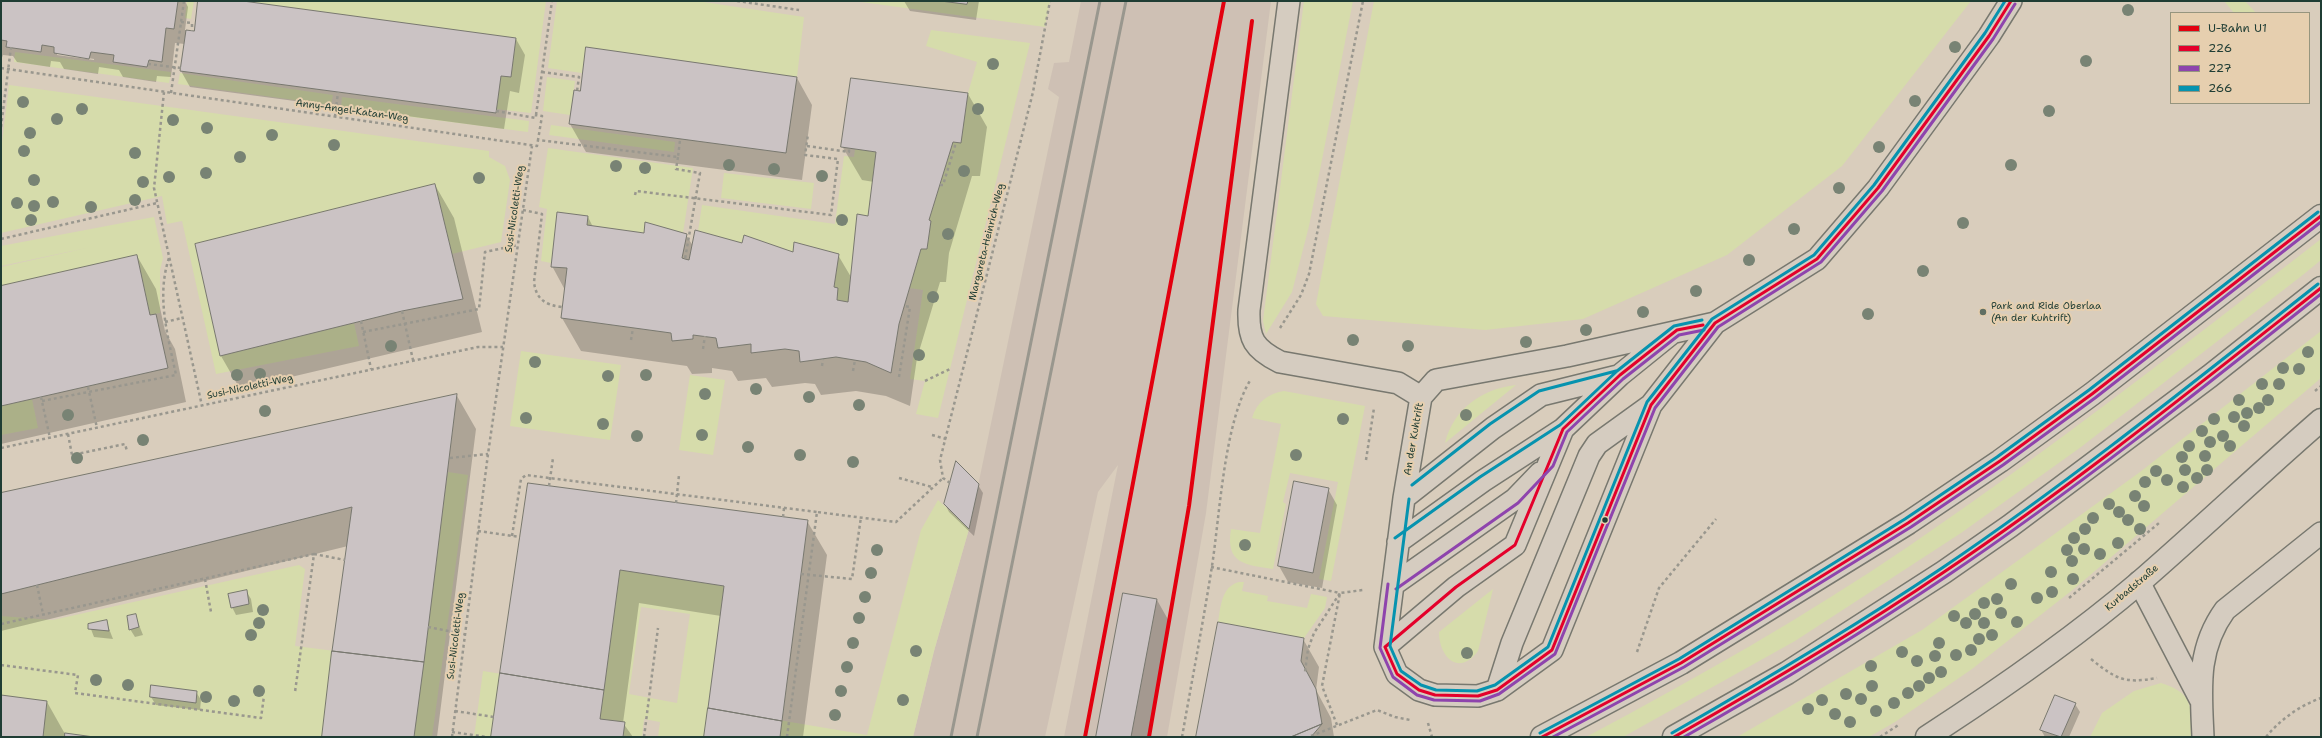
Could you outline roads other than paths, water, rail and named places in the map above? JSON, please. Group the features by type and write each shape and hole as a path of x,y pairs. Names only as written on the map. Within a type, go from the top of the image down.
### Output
{"main road":[{"path":"1542,737 1680,663 1915,518 2000,461 2092,394 2321,216"},
{"path":"1674,737 1787,673 1944,572 2010,526 2210,376 2321,288"},
{"name":"Kurbadstraße","path":"1927,737 1998,692 2071,638 2139,582 2321,420"}],"lane":[{"path":"1289,1 1248,310 1248,330 1257,347 1265,355 1293,366 1398,383 1421,397"},
{"name":"An der Kuhtrift","path":"1715,323 1677,330 1567,356 1436,380 1421,397 1398,542 1385,647 1397,674 1419,690 1435,695 1478,696 1497,690 1552,650 1651,405 1715,323 1817,259 1878,188 1988,36 2011,1"},
{"path":"1398,542 1483,481 1563,429 1620,375 1677,330"},
{"path":"1404,498 1493,428 1541,395 1620,375"},
{"path":"1497,690 1512,643 1589,456 1597,444 1651,405"},
{"path":"1385,647 1456,587 1515,545 1563,429"},
{"path":"1393,585 1515,499 1550,463"},
{"path":"2203,737 2201,701 2205,647 2216,623 2225,610 2321,533"},
{"path":"2139,582 2201,701"}],"railway":[{"path":"951,737 1100,1"},
{"path":"977,737 1126,1"}],"metro line":[{"name":"U1","path":"1085,737 1224,1"},
{"name":"U1","path":"1149,737 1189,506 1252,21"}],"place":[{"name":"Park and Ride Oberlaa (An der Kuhtrift)","path":"1983,312"}]}
